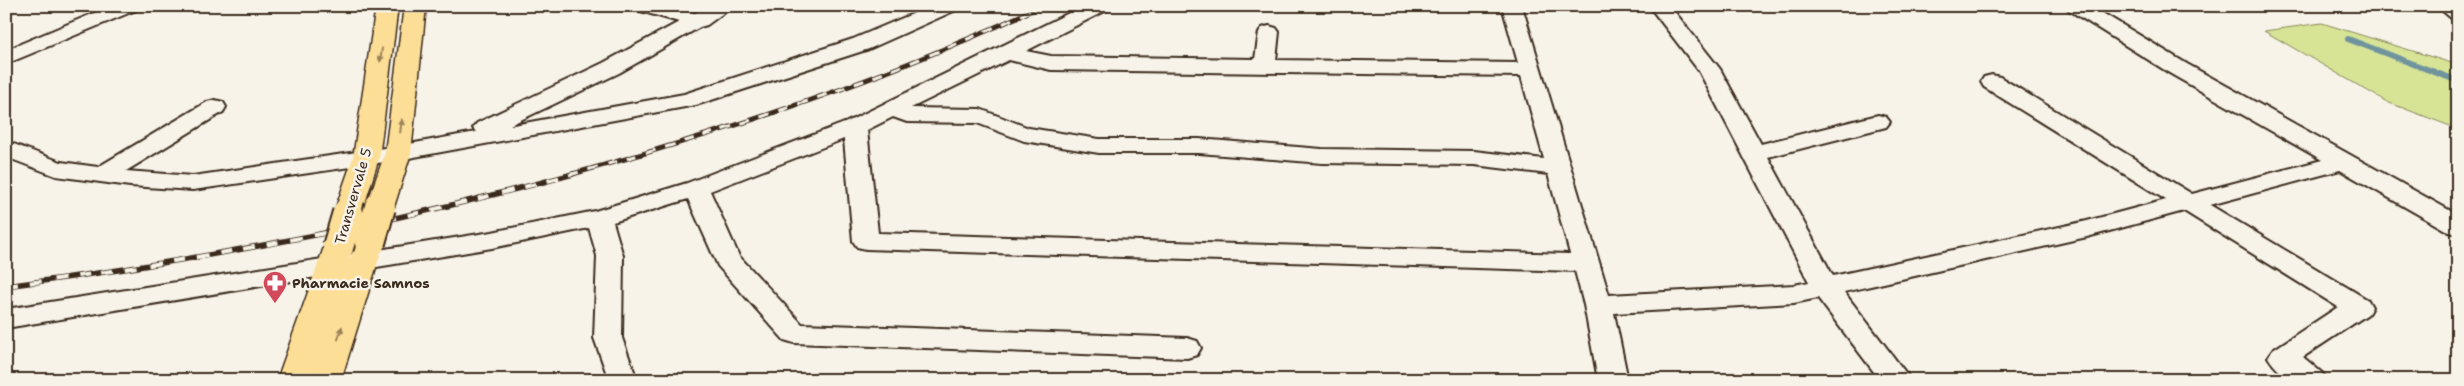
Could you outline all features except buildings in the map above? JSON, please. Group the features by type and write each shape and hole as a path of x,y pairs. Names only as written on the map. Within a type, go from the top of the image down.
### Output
{"main road":[{"name":"Transvervale 5","path":"326,380 351,255 348,213 366,158 387,6"},
{"name":"Transvervale 5","path":"293,380 351,255 380,207 398,153 415,6"}],"street":[{"path":"7,57 130,6"},
{"path":"644,6 700,21"},
{"path":"398,153 480,130 503,121 700,21 723,6"},
{"path":"6,148 56,169 193,183 366,158 688,100 860,44 949,6"},
{"path":"6,319 351,255 492,240 599,218 696,188 855,127 1100,6"},
{"path":"1512,6 1584,263 1598,305 1613,380"},
{"path":"1659,6 1710,69 1825,287 1896,380"},
{"path":"2076,6 2342,162 2458,226"},
{"path":"2447,6 2458,14"},
{"path":"1265,65 1269,32"},
{"path":"1004,52 1050,63 1530,70"},
{"path":"1992,82 2358,308 2282,357 2312,380"},
{"path":"103,175 215,107"},
{"path":"894,108 907,115 980,116 1024,134 1100,146 1199,146 1322,156 1474,158 1558,168"},
{"path":"1754,153 1878,122"},
{"path":"855,127 866,241 1584,263"},
{"path":"1598,305 1794,294 2087,229 2342,162"},
{"path":"696,188 727,260 794,333 1187,348"},
{"path":"599,218 610,256 611,286 608,338 620,374"}],"green space":[{"path":"2322,23 2458,65 2458,129 2387,102 2264,31"}],"waterway":[{"path":"2348,39 2458,81"}],"railway":[{"path":"569,175 690,140 809,101 926,56 1041,6"},
{"path":"6,286 149,265 291,240 433,210 573,174"}],"place":[{"name":"Pharmacie Samnos","path":"275,304"}]}
